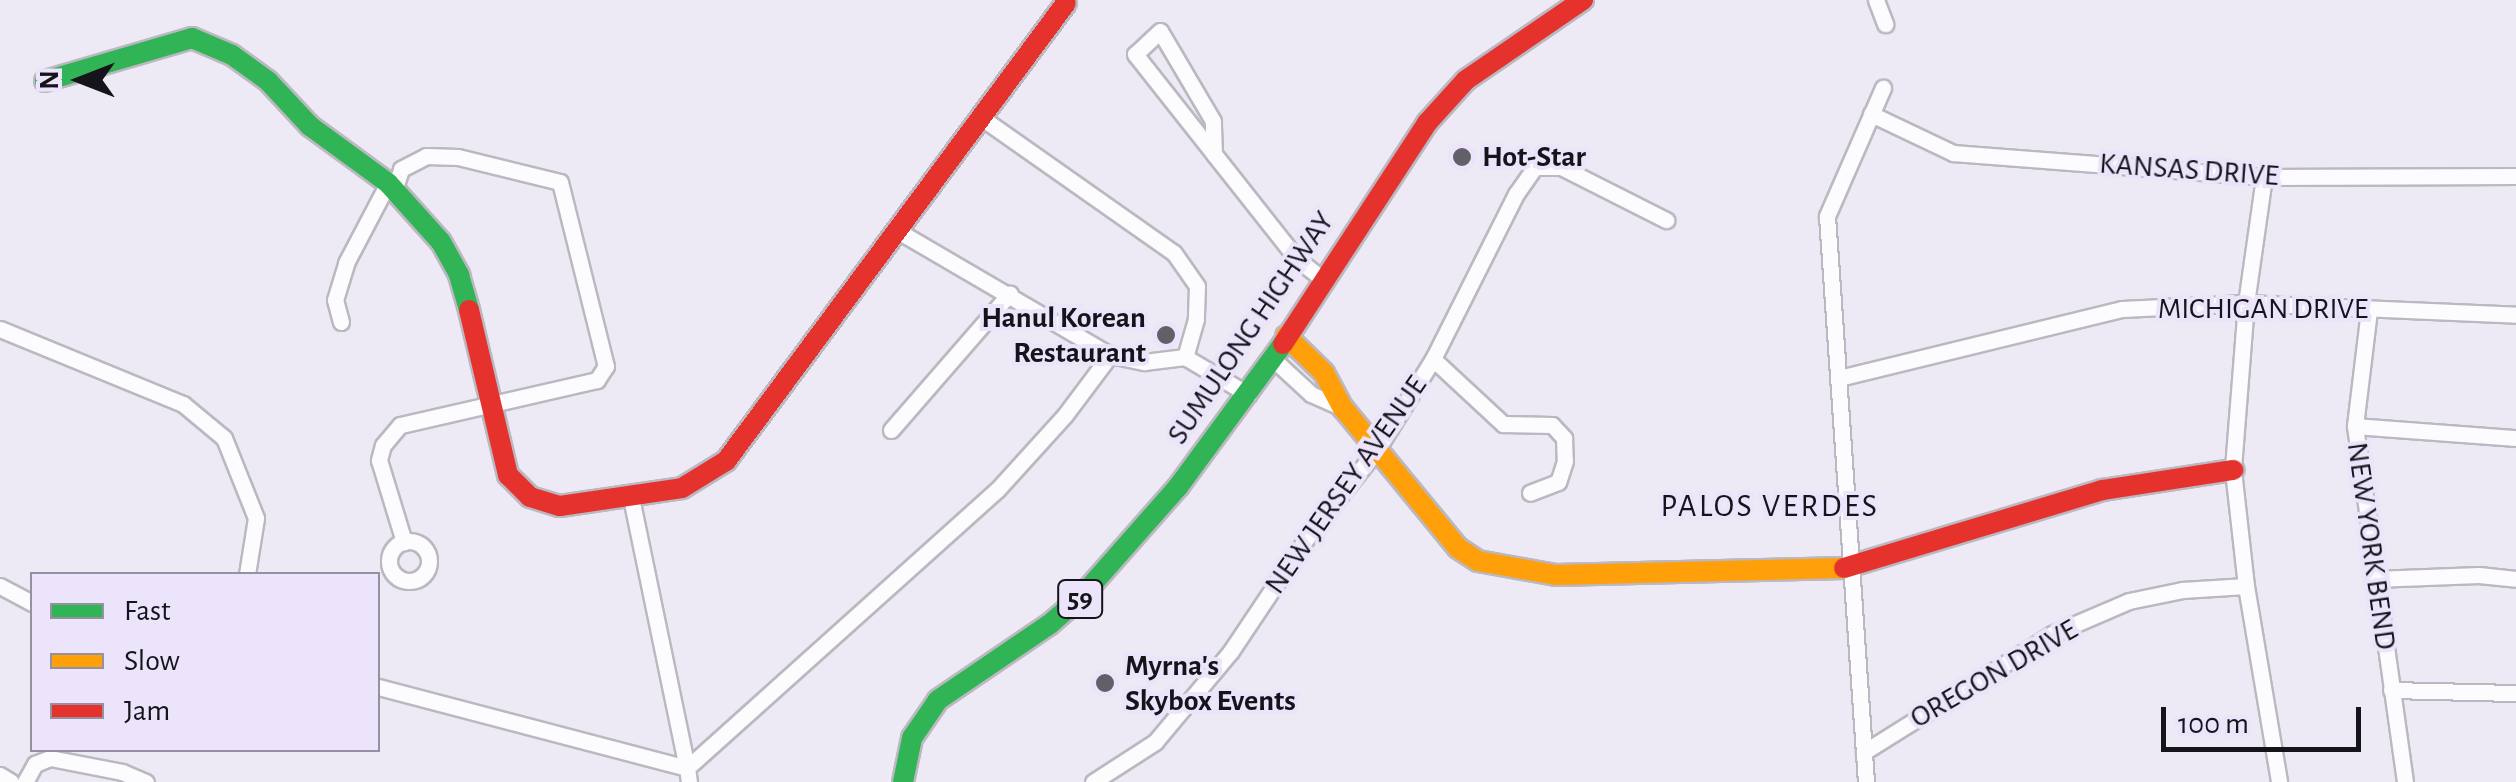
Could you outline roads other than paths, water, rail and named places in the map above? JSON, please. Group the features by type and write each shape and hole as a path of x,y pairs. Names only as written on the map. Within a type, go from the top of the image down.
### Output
{"street":[{"name":"SUMULONG HIGHWAY","path":"903,782 912,738 938,700 1050,624 1081,598 1178,487 1249,394 1427,123 1466,80 1583,0"},
{"path":"1876,0 1885,24"},
{"path":"45,81 192,38 232,55 268,81 310,126 391,187 441,242 459,275 508,475 530,498 560,506 631,498 692,484 726,461 1066,3"},
{"path":"1214,154 1214,120 1160,31 1135,54 1214,154 1297,259 1322,279"},
{"path":"1866,782 1827,216 1882,88"},
{"name":"KANSAS DRIVE","path":"1870,114 1953,153 2264,177 2516,176"},
{"path":"979,116 1174,253 1197,286 1196,319 1185,358"},
{"path":"341,322 335,300 346,263 402,169 426,156 458,156 527,172 564,186 606,371 597,380 410,419 391,432 380,460 381,475 404,542"},
{"name":"NEW JERSEY AVENUE","path":"1092,782 1154,742 1230,651 1308,536 1378,448 1433,358 1516,194 1535,167 1561,167 1666,220"},
{"path":"2264,177 2246,304 2233,470 2246,586 2279,782"},
{"path":"898,231 1010,293 1110,355 1144,362 1185,358 1249,394"},
{"path":"890,430 1010,293"},
{"name":"MICHIGAN DRIVE","path":"1839,378 2122,310 2246,304 2516,315"},
{"name":"NEW YORK BEND","path":"2369,310 2355,426 2405,782"},
{"path":"0,329 183,404 224,438 256,518 246,572"},
{"path":"1286,336 1324,372 1343,408 1458,548 1478,561 1505,569 1556,575 1853,568 2102,490 2233,470"},
{"path":"688,775 996,490 1065,415 1110,355"},
{"path":"1272,358 1311,394 1343,408"},
{"path":"1433,358 1503,424 1552,425 1564,438 1565,461 1558,482 1530,493"},
{"path":"2355,426 2516,438"},
{"path":"631,498 688,775"},
{"path":"2374,579 2479,575 2516,579"},
{"path":"0,586 30,602"},
{"name":"OREGON DRIVE","path":"1864,752 2052,634 2129,601 2182,590 2246,586"},
{"path":"380,689 688,775"},
{"path":"2391,690 2516,693"},
{"path":"25,782 35,764 63,758 146,782"},
{"path":"0,775 11,782"}],"place":[{"name":"Hot-Star","path":"1462,157"},
{"name":"Hanul Korean Restaurant","path":"1166,335"},
{"name":"Myrna's Skybox Events","path":"1105,683"}],"district":[{"name":"PALOS VERDES","path":"1770,506"}]}
